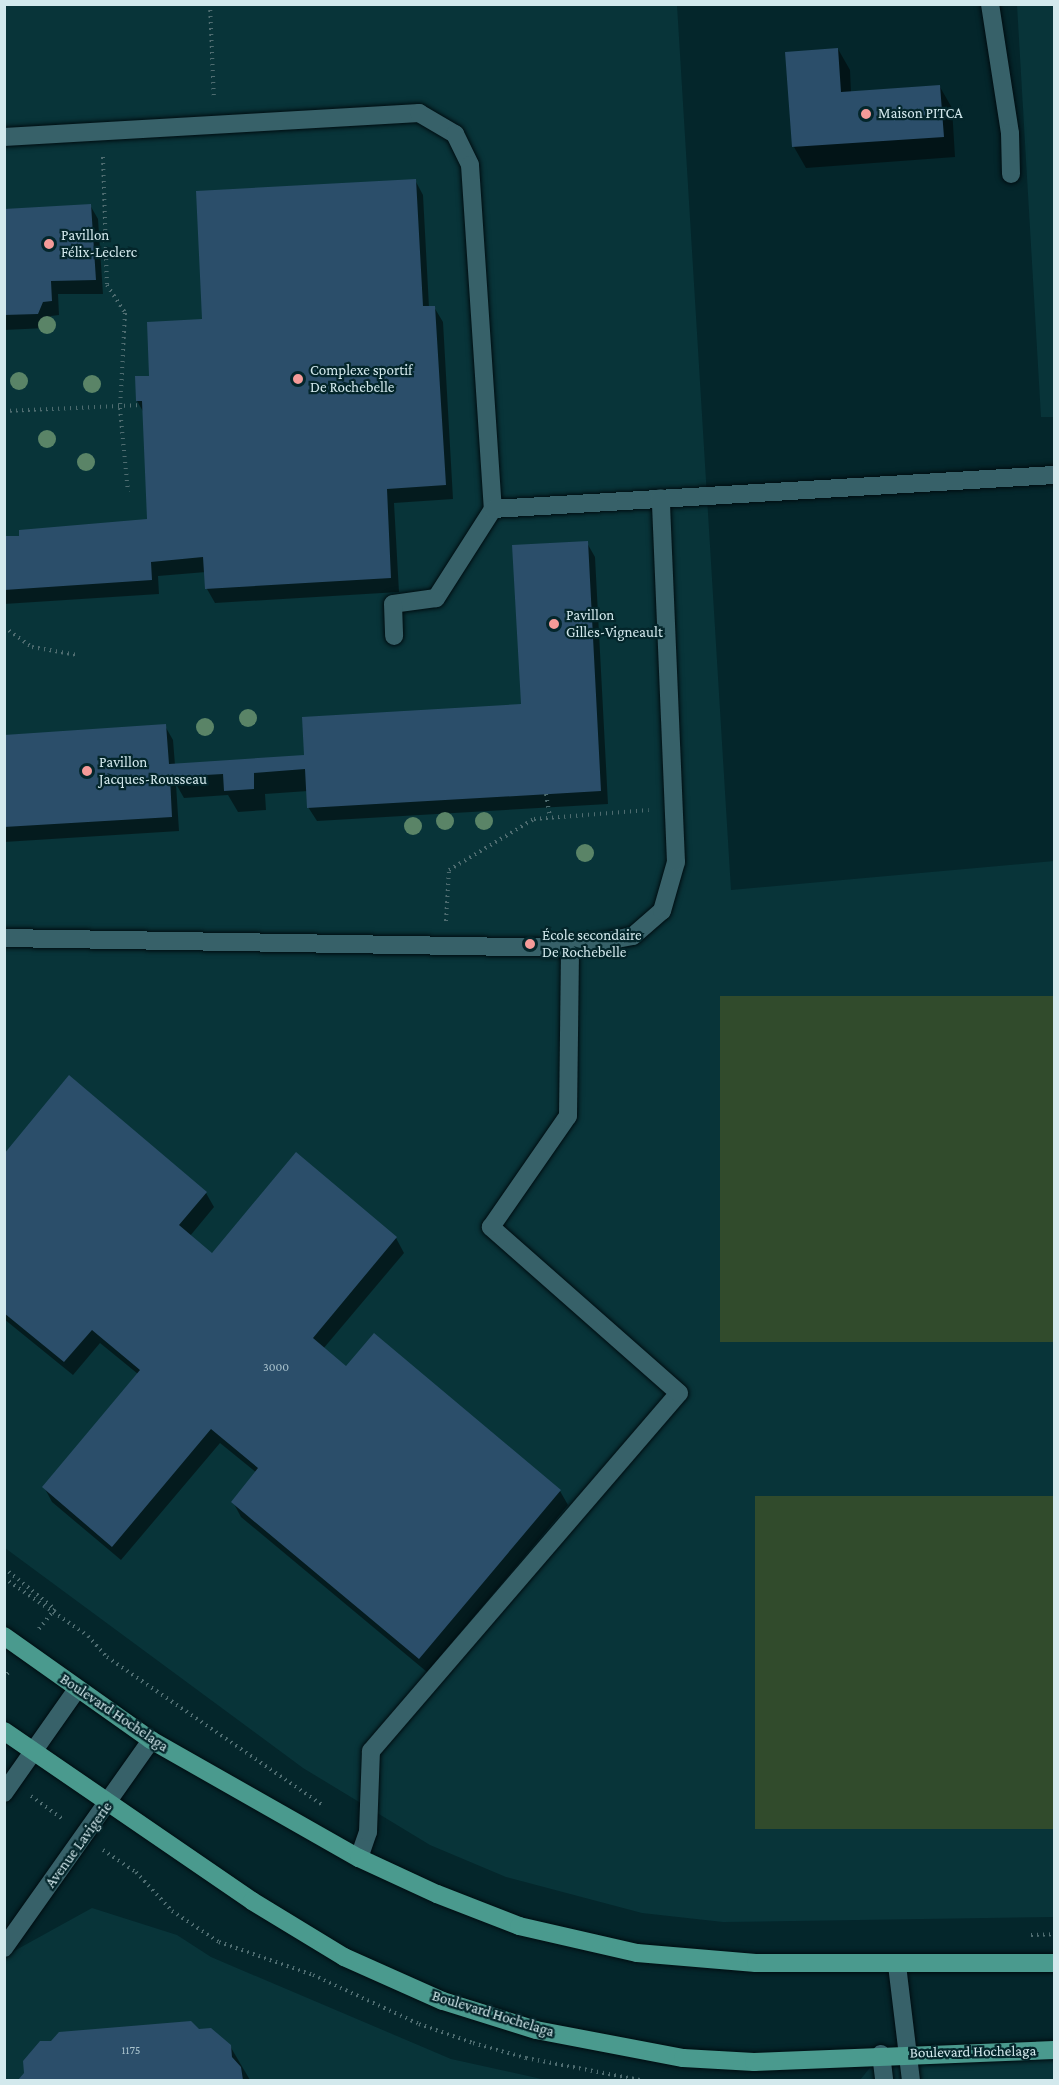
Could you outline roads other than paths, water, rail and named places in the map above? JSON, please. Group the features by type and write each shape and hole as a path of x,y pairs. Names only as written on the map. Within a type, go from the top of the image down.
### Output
{"main road":[{"name":"Boulevard Hochelaga","path":"4,1636 151,1740 359,1858 519,1926 637,1953 756,1963 897,1965 1054,1963"},
{"name":"Boulevard Hochelaga","path":"4,1731 108,1805 344,1957 443,2001 536,2030 683,2058 753,2062 881,2054 1054,2050"}],"street":[{"path":"990,4 1010,134 1011,174"},
{"path":"4,137 419,113 455,134 470,165 493,508 436,598 393,604 394,636"},
{"path":"493,508 1054,475"},
{"path":"4,938 570,948 633,936 663,911 676,862 661,498"},
{"path":"359,1858 368,1832 370,1751 679,1393 491,1227 568,1116 570,948"},
{"path":"4,1793 77,1689"},
{"name":"Avenue Lavigerie","path":"4,1948 108,1805 151,1740"},
{"path":"897,1965 911,2080"},
{"path":"881,2054 884,2080"}],"place":[{"name":"Maison PITCA","path":"866,114"},
{"name":"Pavillon Félix-Leclerc","path":"49,244"},
{"name":"Complexe sportif De Rochebelle","path":"298,379"},
{"name":"Pavillon Gilles-Vigneault","path":"554,624"},
{"name":"Pavillon Jacques-Rousseau","path":"87,771"},
{"name":"École secondaire De Rochebelle","path":"530,944"}]}
